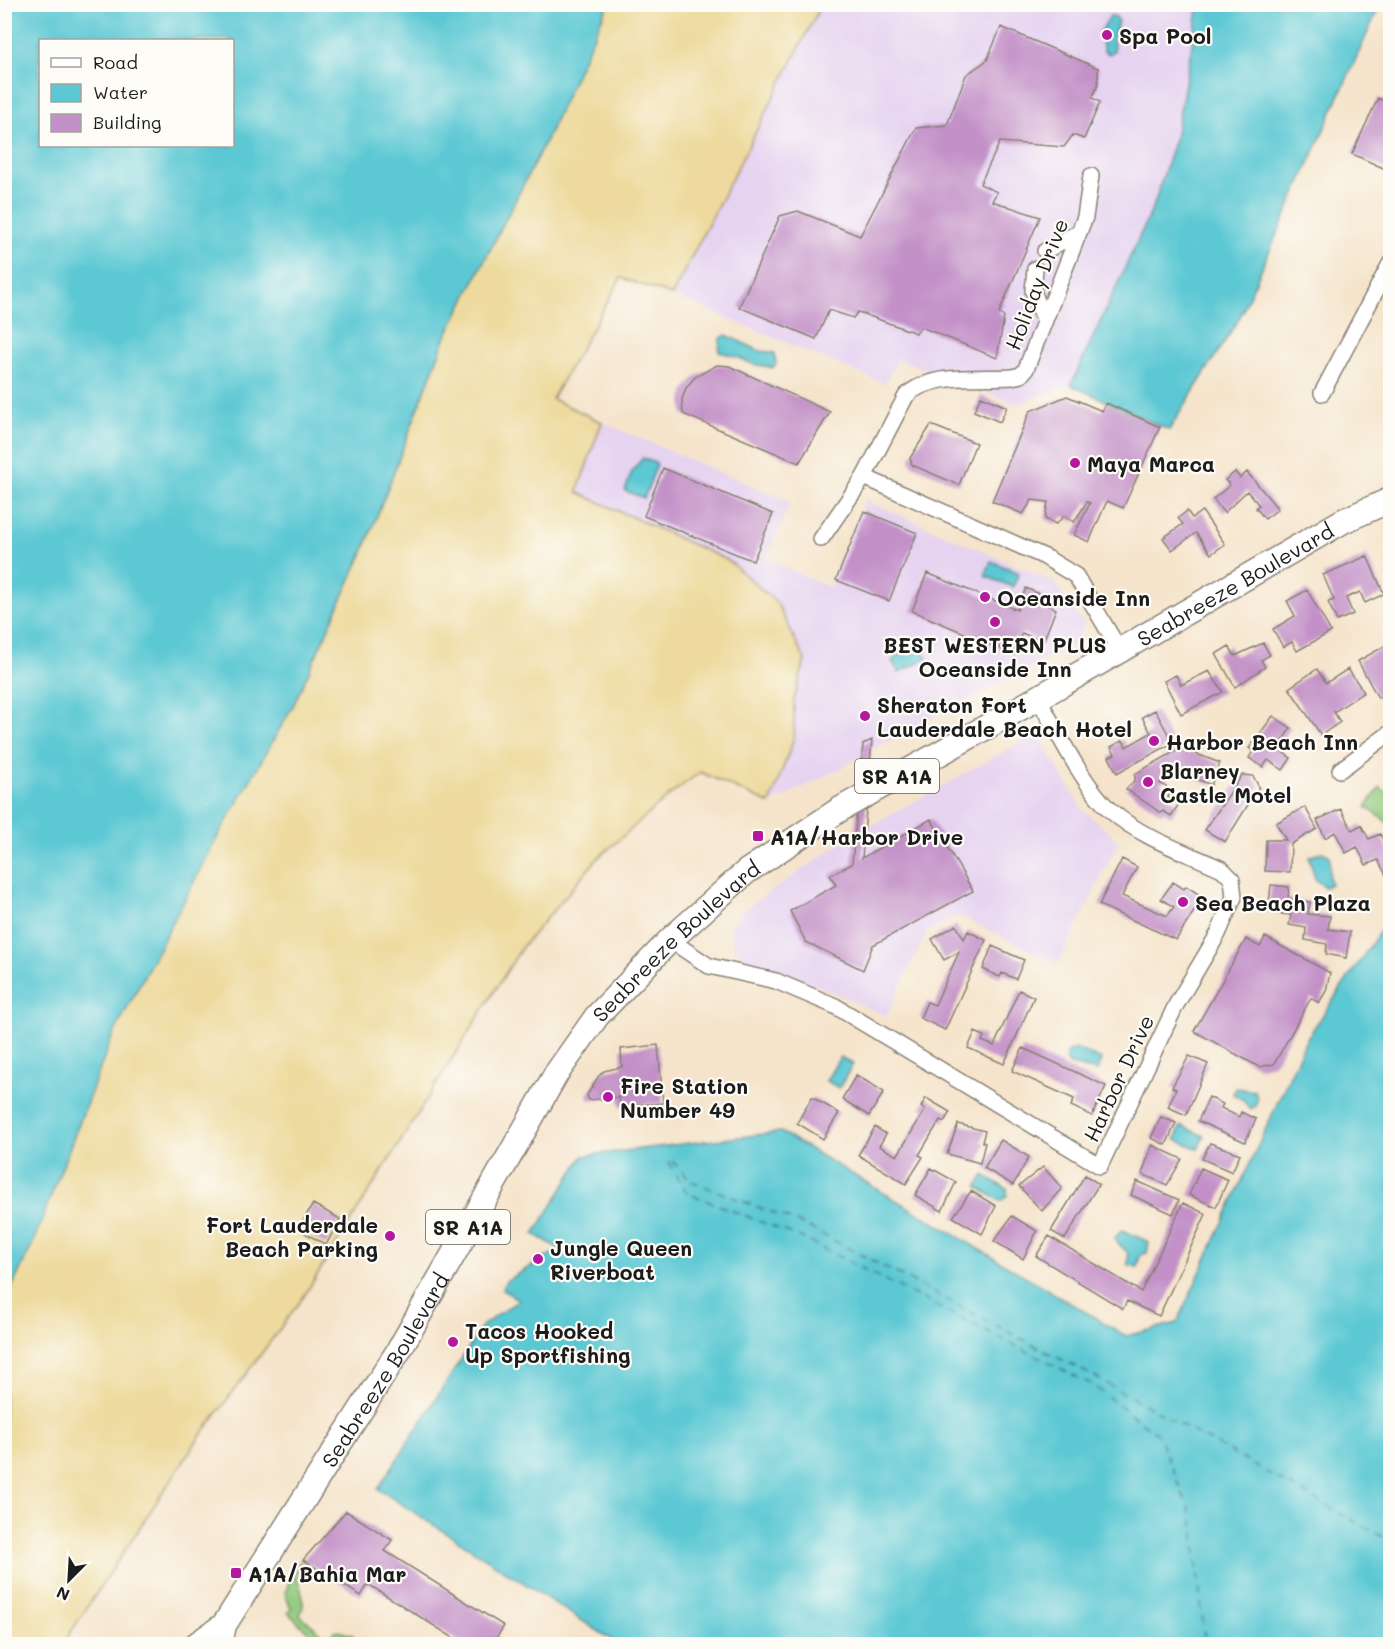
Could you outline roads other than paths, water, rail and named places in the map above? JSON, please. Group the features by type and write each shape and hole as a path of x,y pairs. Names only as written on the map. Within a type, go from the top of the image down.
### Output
{"main road":[{"name":"Seabreeze Boulevard","path":"222,1635 399,1350 556,1074 597,1016 670,940 746,872 784,844 848,804 1038,698 1343,521 1390,500"},
{"name":"SR A1A","path":"197,1644 222,1635"}],"street":[{"name":"Holiday Drive","path":"821,539 864,477 906,396 912,391 930,382 1021,375 1026,369 1084,218 1091,176"},
{"path":"1045,250 1079,232"},
{"path":"1322,393 1390,264"},
{"path":"1035,269 1033,291 1044,319"},
{"path":"864,477 1045,557 1076,576 1120,651"},
{"name":"Harbor Drive","path":"670,940 709,966 776,981 835,1006 1100,1166 1176,1005 1218,934 1234,897 1232,879 1222,869 1139,831 1110,810 1088,781 1038,698"},
{"path":"1340,770 1390,733"}],"water":[{"path":"5,4 608,5 546,140 445,338 364,550 294,704 217,838 113,1035 32,1245 5,1302"},
{"path":"1199,5 1380,5 1239,319 1169,430 1071,385 1154,205 1175,139"},
{"name":"Spa Pool","path":"1110,16 1116,17 1118,21 1113,38 1114,51 1109,54 1104,51 1100,33"},
{"path":"726,335 760,351 775,353 776,365 772,368 753,364 719,352 720,339"},
{"path":"643,458 657,464 644,498 625,491 632,471"},
{"path":"991,561 1019,573 1013,587 985,576"},
{"path":"912,643 920,645 927,658 899,673 892,661"},
{"path":"1321,852 1329,855 1330,859 1331,884 1325,887 1315,879 1309,857"},
{"path":"1390,917 1390,1644 618,1644 378,1489 483,1325 519,1300 502,1289 506,1281 560,1249 534,1234 583,1156 781,1132 1126,1336 1177,1323 1307,1038"},
{"path":"1077,1049 1101,1060 1097,1071 1070,1065 1065,1059 1069,1051"},
{"path":"840,1057 853,1064 839,1088 826,1081"},
{"path":"1236,1088 1255,1091 1256,1106 1250,1109 1242,1099 1233,1094"},
{"path":"1181,1126 1204,1136 1198,1149 1175,1139"},
{"path":"984,1175 1007,1189 1007,1196 1000,1201 977,1187"},
{"path":"1122,1230 1149,1242 1147,1253 1140,1255 1138,1267 1128,1265 1128,1253 1114,1239"}],"place":[{"name":"Spa Pool","path":"1107,35"},
{"name":"Maya Marca","path":"1075,463"},
{"name":"Oceanside Inn","path":"985,597"},
{"name":"BEST WESTERN PLUS Oceanside Inn","path":"995,622"},
{"name":"Sheraton Fort Lauderdale Beach Hotel","path":"865,716"},
{"name":"Harbor Beach Inn","path":"1154,741"},
{"name":"Blarney Castle Motel","path":"1148,782"},
{"name":"A1A/Harbor Drive","path":"758,836"},
{"name":"Sea Beach Plaza","path":"1183,902"},
{"name":"Fire Station Number 49","path":"608,1097"},
{"name":"Fort Lauderdale Beach Parking","path":"390,1236"},
{"name":"Jungle Queen Riverboat","path":"538,1259"},
{"name":"Tacos Hooked Up Sportfishing","path":"453,1342"},
{"name":"A1A/Bahia Mar","path":"236,1573"}]}
